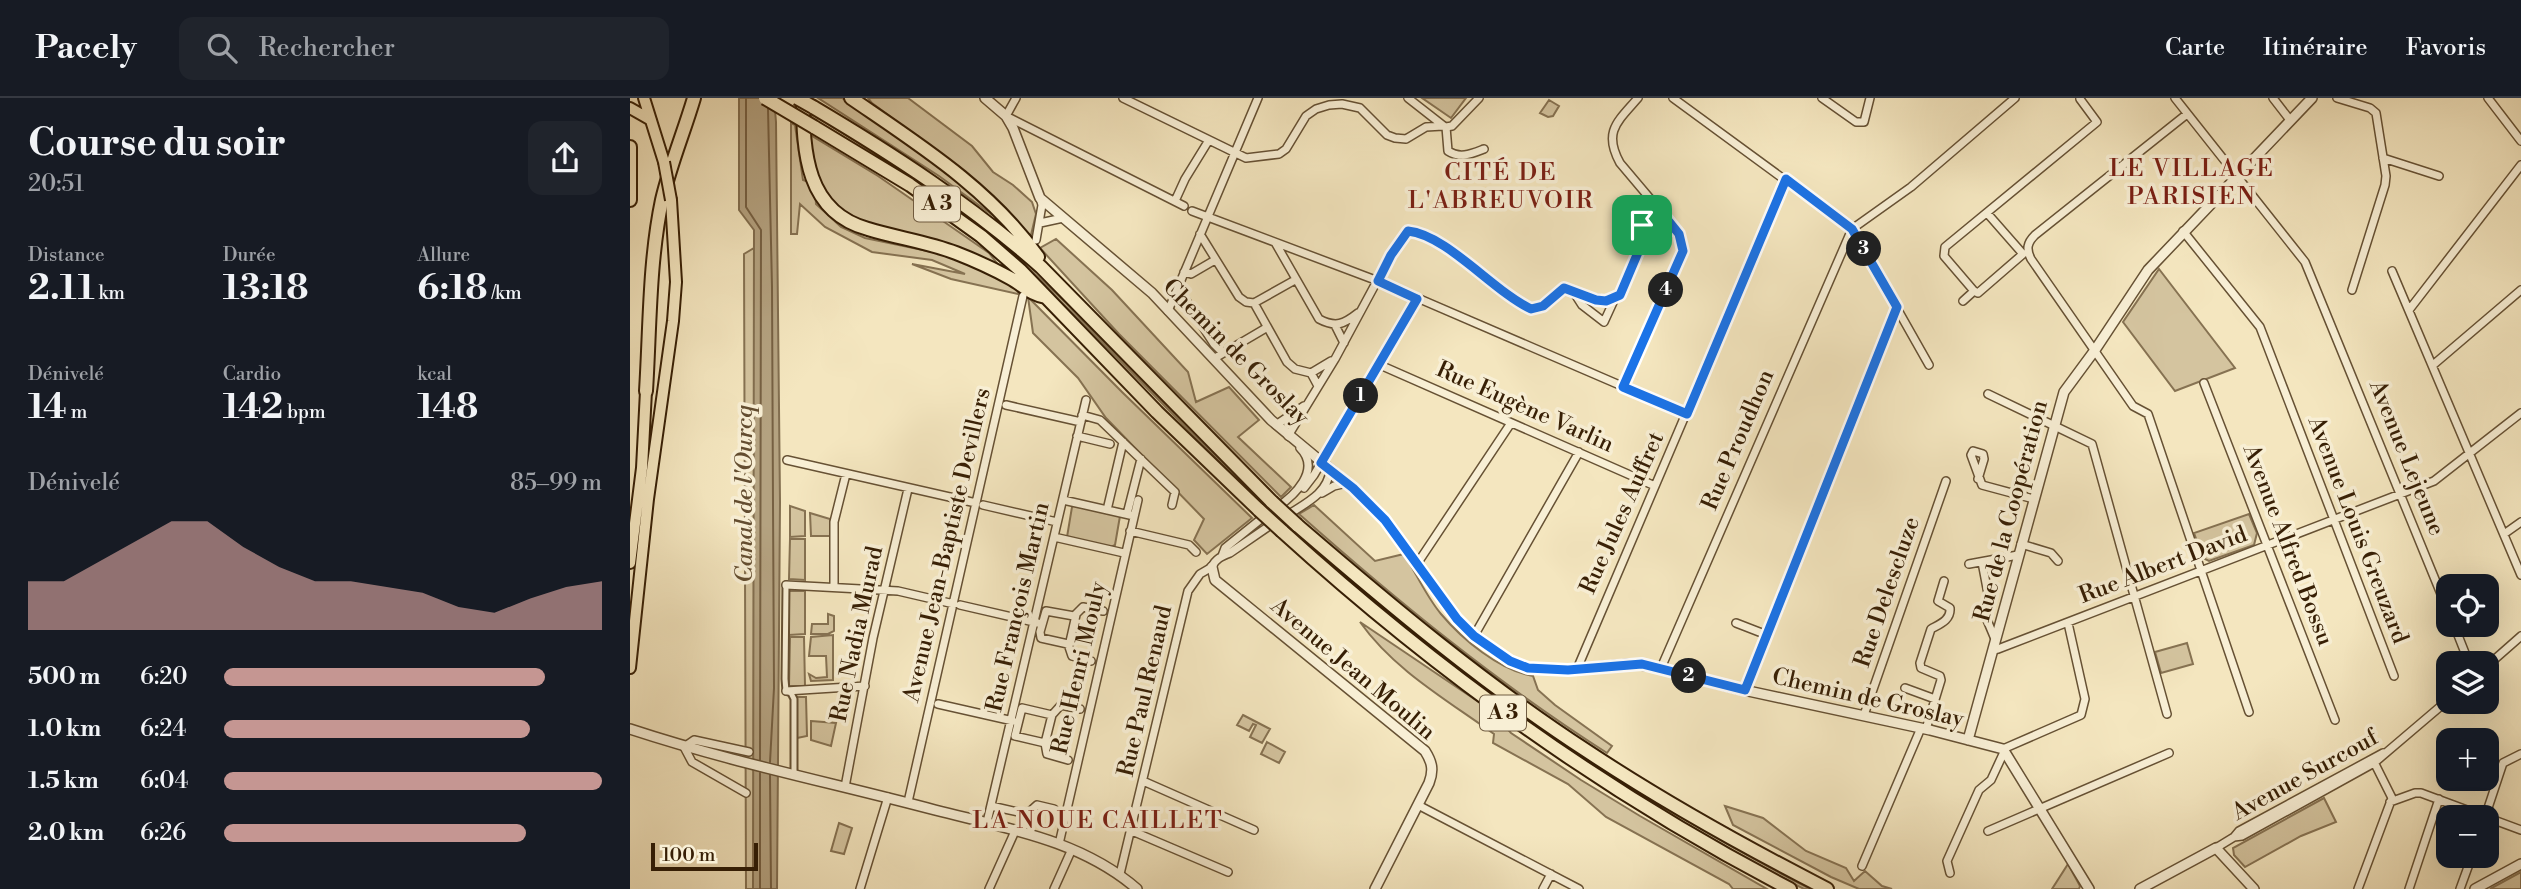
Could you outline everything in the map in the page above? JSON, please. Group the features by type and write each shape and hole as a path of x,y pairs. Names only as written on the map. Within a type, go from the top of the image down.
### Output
{"highway":[{"path":"646,391 656,242 662,201 672,160 694,98"},
{"name":"A 3","path":"765,98 808,128 910,186 973,230 1020,270 1157,412 1259,510 1341,585 1447,671 1538,738 1653,813 1790,889"},
{"path":"850,98 932,154 989,201 1038,256 1041,267"},
{"path":"863,98 888,119 892,126"},
{"path":"803,100 808,128 808,172 820,194 838,214 865,229 947,249 1012,279 1034,295 1047,297"},
{"name":"A 3","path":"803,100 921,174 1041,267 1272,502 1435,641 1585,750 1706,824 1827,889"},
{"path":"630,147 630,201"}],"main road":[{"path":"630,668 648,499 660,425 676,282 671,200 664,162 643,98"},
{"path":"630,108 652,120"},
{"path":"646,391 651,402 648,499"},
{"path":"630,563 642,468 646,391"}],"street":[{"name":"Chemin de Groslay","path":"985,98 1006,116 1040,198 1152,293 1168,311 1218,355 1287,436 1347,483 1385,520 1457,619 1474,636 1518,665 1528,668 1577,669 1633,664 1661,668 2001,749"},
{"path":"1016,98 1006,116 1207,218 1378,281 1687,414"},
{"path":"1123,98 1246,158 1279,154 1286,149 1306,116 1315,109 1342,104 1360,108 1387,135 1406,139 1426,127 1452,126 1479,98"},
{"path":"1168,311 1258,98"},
{"path":"1408,98 1444,126 1448,151 1460,156 1483,149"},
{"path":"1623,387 1683,251 1679,234 1620,163 1613,150 1614,126 1638,98"},
{"path":"1673,98 1852,229 1929,365"},
{"path":"1822,98 1856,122 1864,122 1870,98"},
{"path":"1852,229 1911,187 2015,98"},
{"name":"Avenue Lejeune","path":"2175,98 2305,262 2436,581"},
{"path":"2273,98 2290,120"},
{"name":"Rue de la Coopération","path":"1993,650 2064,392 2095,351 2148,270 2312,98"},
{"path":"2337,98 2370,108 2376,113 2383,158 2385,186 2352,290"},
{"path":"2488,98 2521,141"},
{"path":"2080,99 2097,122 1945,247 1944,256 1974,291 1978,293 2026,252 2029,240 2035,234 2187,114"},
{"path":"1175,201 1185,178 1209,140"},
{"path":"2383,158 2439,176"},
{"path":"2409,310 2521,165"},
{"name":"Rue Jules Auffret","path":"1577,669 1786,179"},
{"path":"1036,240 1042,205 1040,198"},
{"path":"1289,499 1304,481 1309,462 1305,453 1287,436 1335,359 1391,255 1408,231 1422,232 1452,251 1517,303 1531,309 1543,306 1564,288 1596,300 1606,301 1620,295 1642,243 1642,225 1650,213 1658,208"},
{"path":"1987,213 2026,252 2133,407 2148,414 2249,712"},
{"path":"1040,223 1063,218"},
{"name":"Rue Proudhon","path":"1661,668 1852,229"},
{"name":"Avenue Louis Greuzard","path":"2183,231 2259,327 2394,677"},
{"path":"1200,234 1239,297 1246,302 1254,303 1295,280"},
{"path":"1275,243 1314,314 1329,325 1341,325 1363,309"},
{"path":"1184,272 1191,274 1215,260"},
{"path":"2392,271 2521,575"},
{"path":"1178,288 1214,344 1218,355 1266,328"},
{"path":"1573,290 1582,305 1604,322 1615,298"},
{"path":"2433,365 2521,290"},
{"path":"1963,301 1974,291"},
{"name":"Avenue Jean-Baptiste Devillers","path":"908,802 980,504 1023,296"},
{"path":"1289,499 1304,488 1321,463 1417,299"},
{"path":"1254,303 1287,362 1295,369 1311,373 1335,359"},
{"path":"1745,690 1897,307"},
{"path":"1335,325 1344,343"},
{"name":"Rue Eugène Varlin","path":"1380,365 1655,486"},
{"path":"1311,373 1318,386"},
{"name":"Avenue Alfred Bossu","path":"2204,383 2335,720"},
{"path":"1988,394 2092,444 2167,714"},
{"name":"Rue François Martin","path":"987,822 1038,623 1057,522 1086,400"},
{"path":"1276,425 1307,404"},
{"path":"1006,405 1100,420 1175,492 1172,505"},
{"name":"Rue Albert David","path":"1993,650 2434,481 2521,413"},
{"path":"1417,564 1511,423"},
{"path":"1077,436 1111,444"},
{"path":"1107,510 1123,442"},
{"path":"1474,636 1579,452"},
{"path":"1063,500 1130,515 1141,459"},
{"path":"787,460 1057,522"},
{"path":"1313,499 1324,488 1330,470"},
{"path":"834,587 834,522 846,474"},
{"path":"1978,479 1985,486 2034,499"},
{"name":"Rue Delescluze","path":"1864,715 1946,481"},
{"path":"1222,556 1230,554 1334,486 1347,483"},
{"name":"Rue Nadia Murad","path":"845,787 908,489"},
{"name":"Rue Paul Renaud","path":"1120,874 1188,591 1200,574 1212,567 1222,556 1225,548 1250,526 1289,499"},
{"name":"Rue Henri Mouly","path":"1059,844 1130,531 1130,515 1138,500"},
{"path":"2504,534 2521,522"},
{"path":"1130,531 1189,545 1196,552"},
{"path":"1054,537 1124,553"},
{"path":"2021,544 2051,552 2058,561"},
{"path":"1969,564 2018,555"},
{"path":"1982,562 1989,598 1987,620 1995,639"},
{"name":"Avenue Jean Moulin","path":"1212,567 1215,580 1425,751 1432,765 1432,777 1375,889"},
{"path":"1862,866 1923,729 1941,680 1940,676 1922,668 1920,663 1931,629 1948,619 1951,613 1950,608 1938,601 1944,581"},
{"path":"786,691 786,585 886,590 1038,623"},
{"path":"1091,662 1072,656 1069,646 1076,615 1083,607 1103,611"},
{"path":"1069,646 1041,638 1038,623 1046,611 1076,615"},
{"path":"1736,623 1767,635"},
{"path":"1950,873 1947,861 1979,790 1991,780 2001,749 2081,715 2085,699 2068,623"},
{"path":"2499,655 2521,636"},
{"path":"1968,740 1993,650"},
{"path":"786,691 865,686"},
{"path":"1905,688 1935,699"},
{"path":"786,691 792,693 794,699 794,774"},
{"path":"938,704 1015,721"},
{"path":"1068,760 1047,754 1045,743 1052,715 1061,705 1080,709"},
{"path":"1045,743 1015,736 1015,721 1022,708 1052,715"},
{"name":"Avenue Surcouf","path":"2140,889 2234,838 2239,831 2373,761 2396,746 2436,711"},
{"path":"630,729 684,747 1016,830 1072,849 1120,874 1137,889"},
{"path":"684,747 694,740 749,752"},
{"path":"684,747 691,762 747,793"},
{"path":"2001,749 2089,889"},
{"path":"1988,831 2169,753"},
{"path":"2489,805 2503,763 2521,754"},
{"path":"2358,889 2392,799 2373,761"},
{"path":"1143,781 1254,830"},
{"path":"2390,802 2415,793 2455,805"},
{"path":"860,889 887,797"},
{"path":"2409,889 2438,799"},
{"path":"991,806 1027,814 1037,805 1054,809"},
{"path":"1418,805 1580,889"},
{"path":"2499,822 2521,830"},
{"path":"989,889 1016,830"},
{"path":"1132,831 1228,872"},
{"path":"2216,848 2254,889"},
{"path":"1054,889 1072,849"},
{"path":"2475,889 2521,864"},
{"path":"2460,889 2468,868"},
{"path":"1543,889 1550,874"}],"shaded area":[{"path":"818,98 842,98 890,128 981,199 995,217 939,176"},
{"path":"868,98 908,98 972,146 993,172 1032,202 1036,214 1030,239 965,172"},
{"path":"1422,98 1466,98 1451,118"},
{"path":"1549,100 1559,106 1553,116 1548,117 1540,113"},
{"path":"809,112 924,184 1006,247 1066,303 1277,517 1368,599 1272,515 1028,270 977,226 898,169 812,118"},
{"path":"791,123 795,125 803,180 814,184 807,133 878,176 989,253 1000,267 951,245 856,220 838,209 815,186 816,204 841,227 865,238 942,254 993,269 1019,290 1018,294 951,279 912,264 965,274 932,260 872,252 825,227 800,204 797,234 791,234"},
{"path":"1056,239 1112,290 1188,372 1196,402 1229,387 1259,420 1238,437 1291,487 1281,497 1119,334 1040,248"},
{"path":"754,248 754,889 746,889 744,254"},
{"path":"2159,269 2235,368 2175,391 2123,322"},
{"path":"1028,297 1252,518 1207,554 1194,540 1204,519 1106,418 1078,378 1033,333"},
{"path":"1075,505 1120,516 1115,545 1111,547 1067,537 1072,507"},
{"path":"1314,505 1375,561 1404,554 1436,607 1460,634 1495,661 1533,676 1538,690 1612,746 1607,753 1487,670 1373,578 1299,514"},
{"path":"790,506 805,511 805,536 790,537"},
{"path":"810,513 830,519 830,536 811,536"},
{"path":"2249,514 2257,533 2254,545 2209,561 2203,558 2194,533"},
{"path":"790,539 805,539 805,580 789,579"},
{"path":"789,591 805,591 805,634 789,635"},
{"path":"828,614 834,616 834,631 828,634 811,634 812,624 828,624"},
{"path":"1360,622 1492,711 1511,733 1581,780 1767,889 1733,889 1729,884 1606,817 1568,784 1493,743 1494,734 1405,670"},
{"path":"833,635 833,680 811,681 809,674 816,678 827,677 826,656 809,656 811,637"},
{"path":"790,637 804,637 805,686 789,686"},
{"path":"1423,643 1516,711 1611,774 1759,862 1810,889 1804,889 1704,835 1607,776 1513,713"},
{"path":"2187,643 2193,664 2161,673 2155,652"},
{"path":"797,697 806,697 807,736 797,738"},
{"path":"1243,715 1270,729 1262,743 1250,737 1256,725 1253,724 1249,731 1237,725"},
{"path":"811,721 836,723 831,746 811,740"},
{"path":"1267,742 1285,752 1279,763 1261,754"},
{"path":"2324,798 2336,822 2301,836 2245,867 2234,855 2233,848"},
{"path":"1725,806 1763,818 1806,851 1846,868 1854,881 1865,871 1882,886 1892,889 1859,889 1831,877 1733,825"},
{"path":"839,823 852,828 844,854 831,851"},
{"path":"2068,864 2080,886 2079,889 2052,889"},
{"path":"2521,872 2521,889 2490,889"}],"water":[{"path":"739,98 774,98 776,122 780,502 777,889 753,889 754,230 739,210"}],"district":[{"name":"LE VILLAGE PARISIEN","path":"2192,183"},
{"name":"CITÉ DE L'ABREUVOIR","path":"1501,187"},
{"name":"LA NOUE CAILLET","path":"1098,821"}],"route":[{"path":"1786,179 1852,229 1897,307 1745,690 1642,664 1568,670 1528,668 1510,661 1474,636 1457,619 1385,520 1353,488 1321,463 1417,299 1378,281 1391,255 1408,231 1422,232 1452,251 1517,303 1531,309 1543,306 1564,288 1596,300 1606,301 1620,295 1642,243 1642,225 1650,213 1658,208 1679,234 1683,251 1623,387 1687,414 1786,179"}],"water label":[{"name":"Canal de l'Ourcq","path":"745,494"}]}
